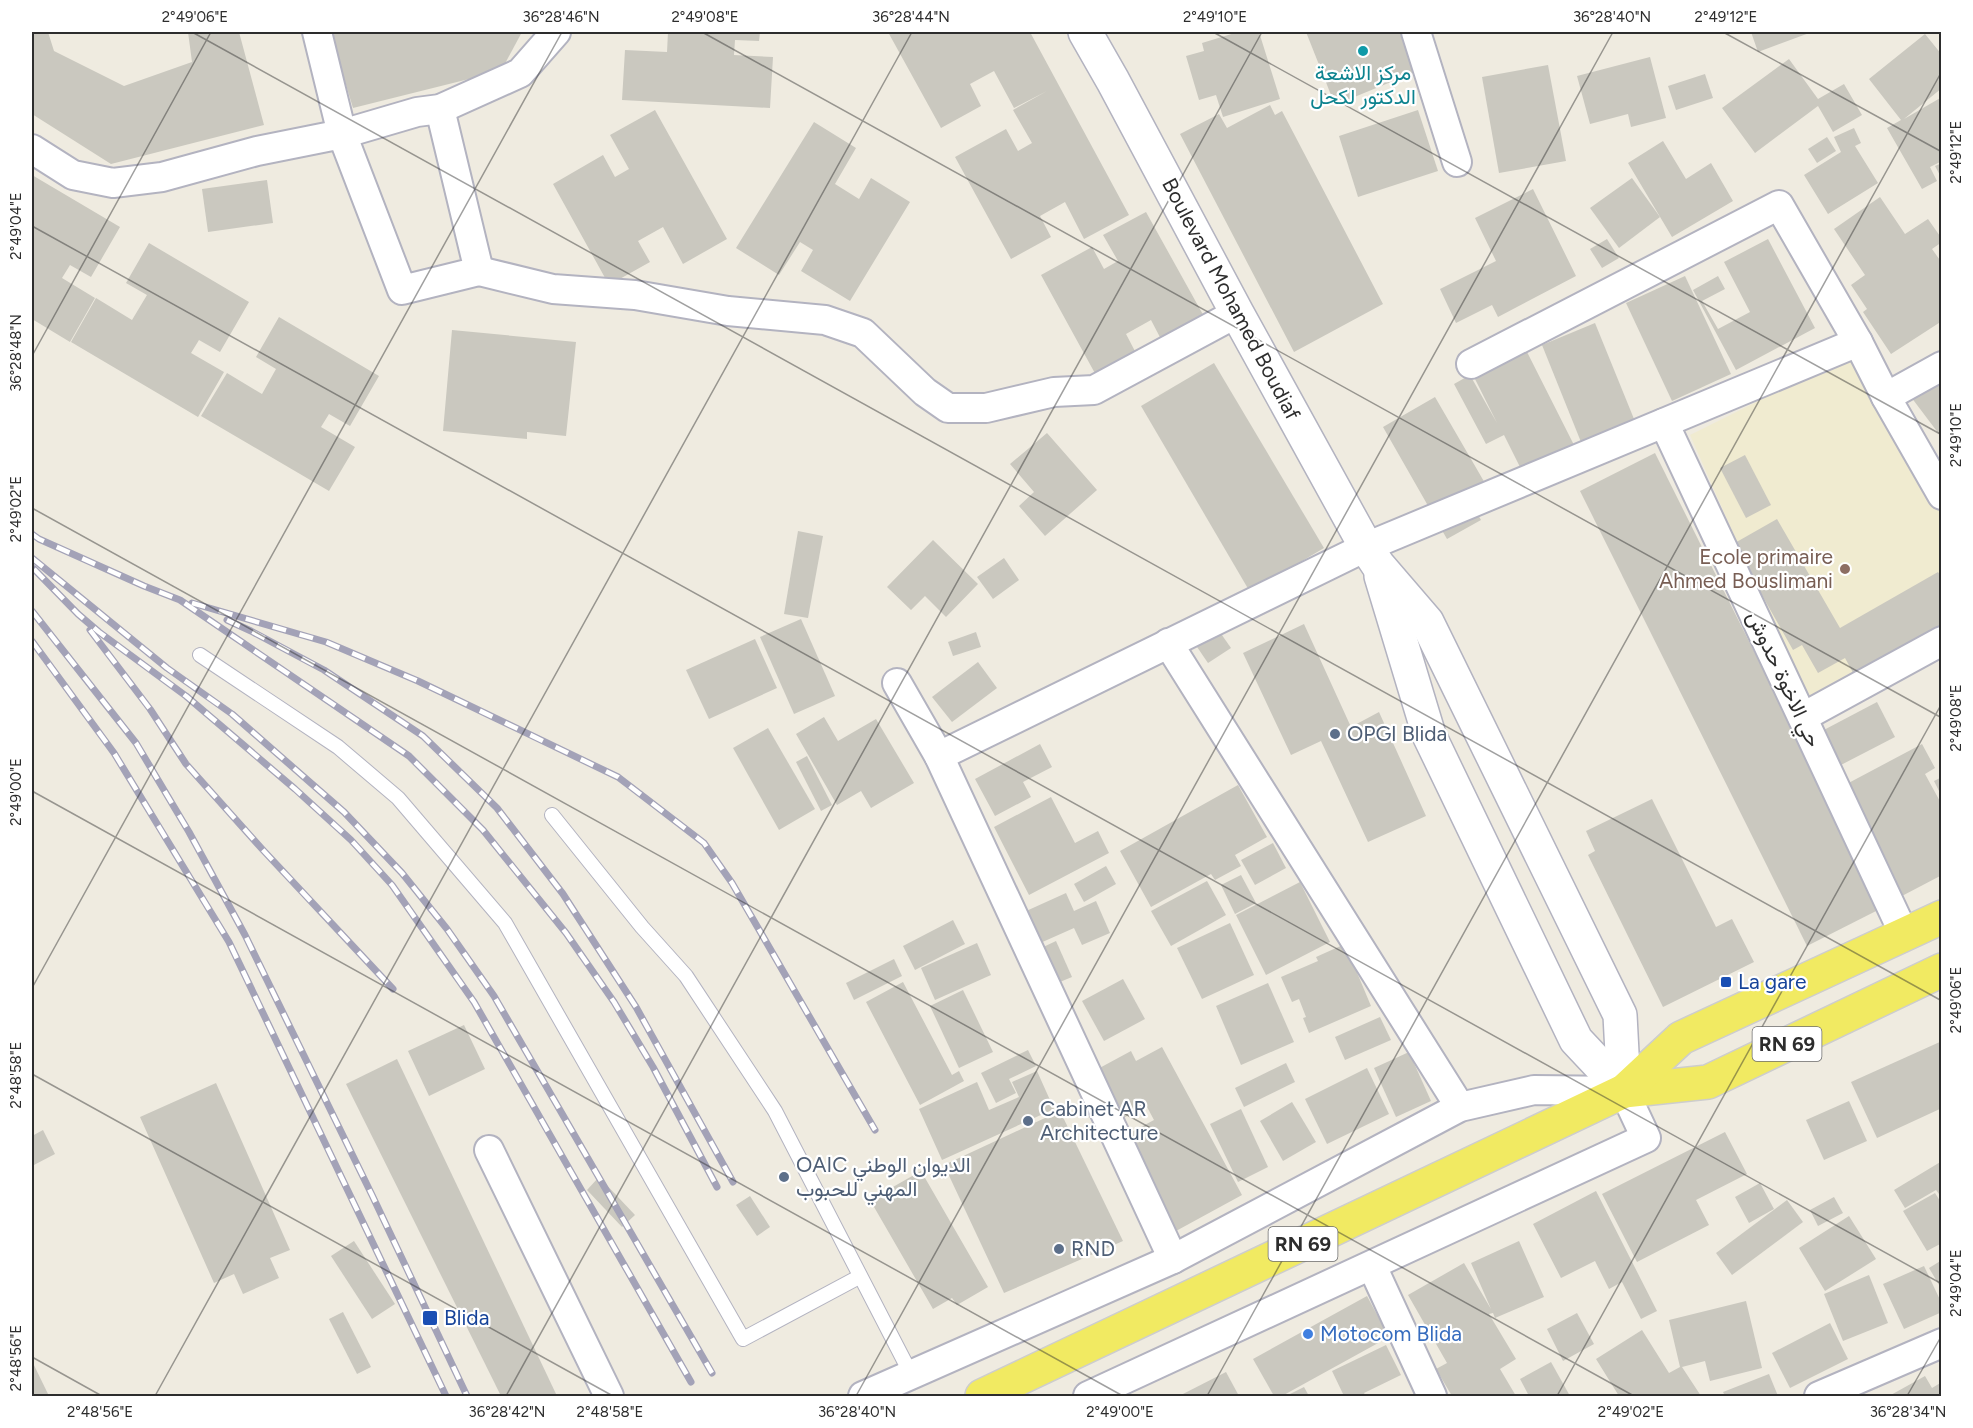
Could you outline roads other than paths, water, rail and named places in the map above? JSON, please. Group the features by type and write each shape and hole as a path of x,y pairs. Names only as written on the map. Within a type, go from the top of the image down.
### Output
{"main road":[{"name":"Boulevard Mohamed Boudiaf","path":"1090,33 1237,313 1372,556"},
{"path":"1372,556 1427,621 1620,1015 1624,1091"},
{"path":"1372,556 1429,735 1576,1040 1624,1091"},
{"name":"RN 69","path":"981,1396 1624,1091 1681,1038 1941,917"},
{"name":"RN 69","path":"1624,1091 1708,1082 1941,970"}],"street":[{"path":"317,32 342,134 402,290 479,271 553,288 635,295 728,311 825,320 863,333 925,392 948,408 986,408 1054,392 1094,390 1237,313"},
{"path":"32,149 73,175 113,183 162,177 257,151 342,134 417,112 440,109 520,73 556,32"},
{"path":"1416,32 1457,162"},
{"path":"440,109 479,271"},
{"path":"1471,364 1779,205 1858,342 1941,495"},
{"path":"939,756 1168,643 1372,556 1665,423 1858,342"},
{"path":"1886,397 1941,366"},
{"name":"حي الاخوة حدوش","path":"1665,423 1904,934"},
{"path":"1803,717 1941,641"},
{"path":"1168,643 1460,1107"},
{"path":"897,683 939,756 1173,1259"},
{"path":"864,1396 1173,1259 1460,1107 1534,1090 1624,1091 1646,1138 1088,1396"},
{"path":"489,1150 609,1396"},
{"path":"1372,1266 1432,1396"},
{"path":"1819,1396 1941,1343"}],"lane":[{"path":"200,655 338,747 399,798 505,924 743,1339 859,1277"},
{"path":"552,815 642,927 686,976 775,1111 911,1374"}],"railway":[{"path":"32,534 144,586 180,600 409,756 483,830 566,933 614,1002 653,1067 717,1187"},
{"path":"32,558 167,668 232,714 344,812 402,873 447,929 494,996 712,1373"},
{"path":"34,569 99,632 186,696 295,789 351,840 392,885 474,1002 691,1382"},
{"path":"192,603 326,642 418,681 618,777 704,843 732,883 875,1130"},
{"path":"32,611 136,743 189,832 245,935 467,1396"},
{"path":"227,620 324,670 423,736 497,808 563,894 636,1007 733,1182"},
{"path":"90,630 150,709 186,764 393,989"},
{"path":"32,641 114,753 229,942 446,1396"}],"place":[{"name":"مركز الاشعة الدكتور لكحل","path":"1363,51"},
{"name":"Ecole primaire Ahmed Bouslimani","path":"1845,569"},
{"name":"OPGI Blida","path":"1335,734"},
{"name":"La gare","path":"1726,982"},
{"name":"Cabinet AR Architecture","path":"1028,1121"},
{"name":"OAIC الديوان الوطني المهني للحبوب","path":"784,1177"},
{"name":"RND","path":"1059,1249"},
{"name":"Blida","path":"430,1318"},
{"name":"Motocom Blida","path":"1308,1334"}]}
